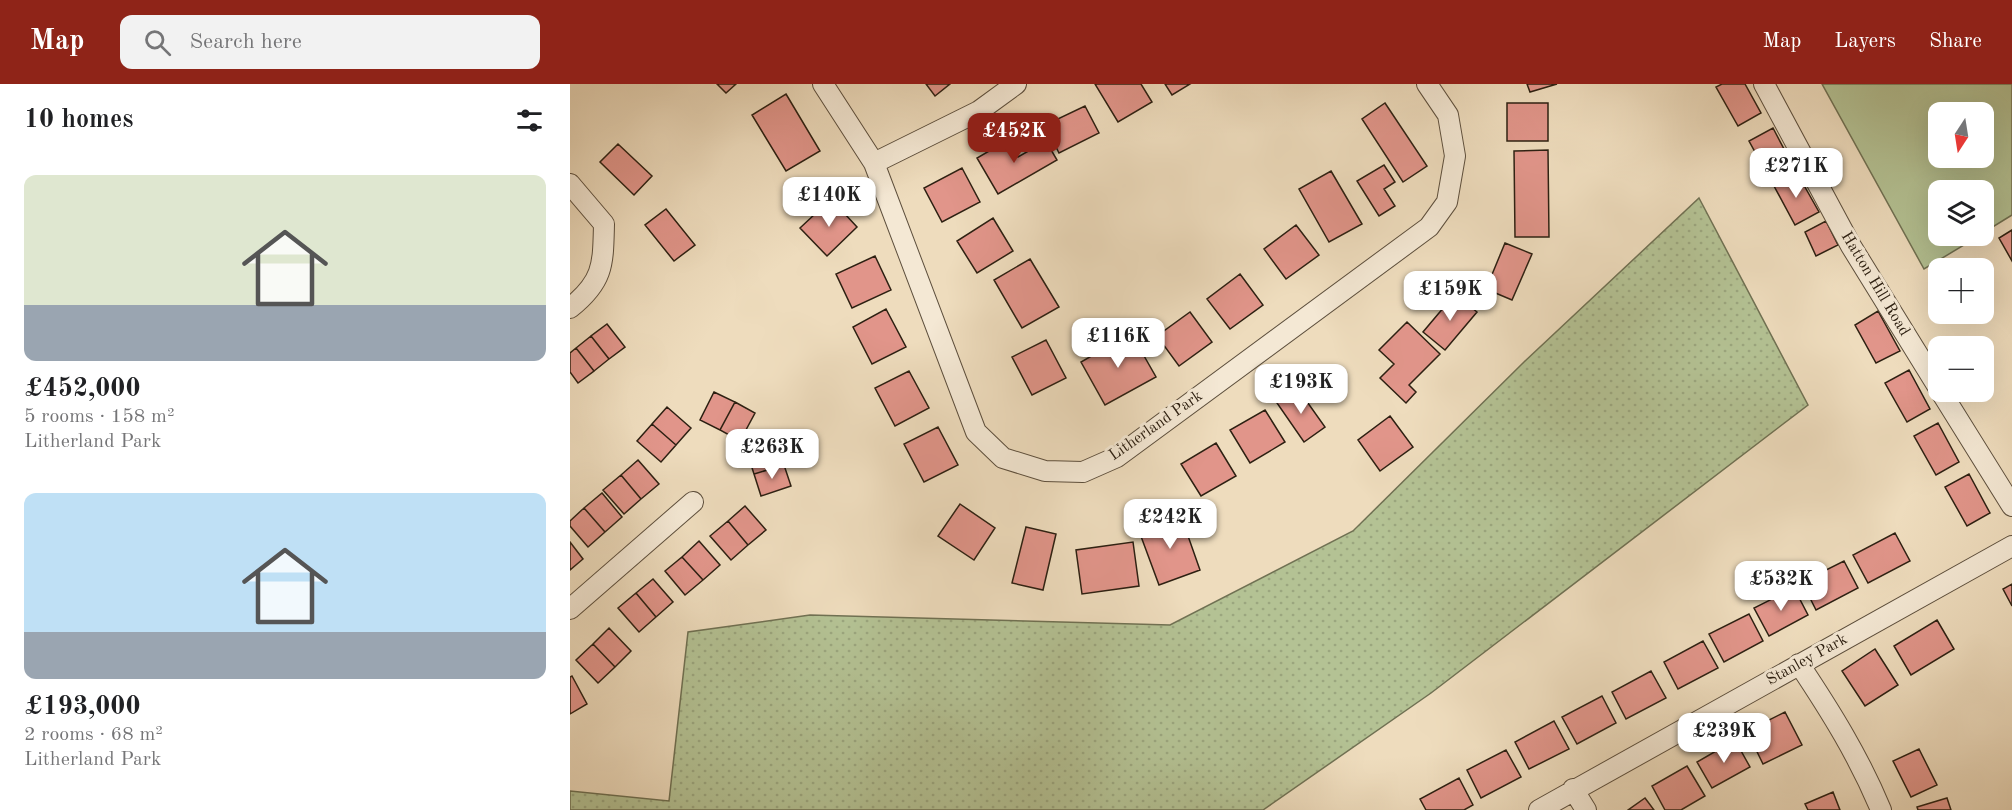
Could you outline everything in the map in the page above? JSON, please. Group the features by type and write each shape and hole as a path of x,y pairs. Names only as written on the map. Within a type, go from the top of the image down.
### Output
{"street":[{"name":"Litherland Park","path":"823,84 874,163 976,432 1004,458 1045,471 1083,472 1117,457 1429,227 1447,202 1455,156 1448,116 1427,84"},
{"path":"874,163 979,111 1016,84"},
{"name":"Hatton Hill Road","path":"1764,84 1851,246 1928,371"},
{"path":"570,184 604,224 603,266 586,295 570,308"},
{"path":"1947,402 2012,506"},
{"path":"570,609 693,502"},
{"name":"Stanley Park","path":"1539,810 2012,546"},
{"path":"1799,664 1839,725 1881,810"},
{"path":"1574,789 1586,810"}],"green space":[{"path":"1822,84 2012,84 2012,215 1994,226 1994,180 1928,180 1928,246 1962,246 1942,258 1928,258 1928,267 1924,269"},
{"path":"1699,198 1808,405 1431,693 1263,810 570,810 570,791 669,801 688,632 810,615 1170,625 1353,531 1524,362"}],"building":[{"path":"717,84 736,84 726,93"},
{"path":"926,84 950,84 935,96"},
{"path":"1095,84 1141,84 1152,102 1118,122"},
{"path":"1165,84 1190,84 1172,95"},
{"path":"1527,84 1557,84 1530,92"},
{"path":"1722,84 1745,84 1761,113 1738,126 1716,87"},
{"path":"786,94 820,151 786,171 752,115"},
{"path":"1385,103 1427,166 1403,182 1362,119"},
{"path":"1507,103 1548,103 1548,141 1507,141"},
{"path":"1085,106 1099,133 1059,153 1045,125"},
{"path":"1773,128 1794,168 1771,181 1749,141"},
{"path":"1008,140 1018,157 1046,141 1057,160 998,194 977,158"},
{"path":"618,144 652,176 634,195 600,162"},
{"path":"1548,150 1549,237 1515,237 1514,151"},
{"path":"1384,165 1395,182 1384,189 1395,206 1379,216 1357,181"},
{"path":"962,168 980,202 942,222 924,188"},
{"path":"1331,171 1362,224 1329,242 1299,189"},
{"path":"1797,173 1819,212 1795,225 1774,186"},
{"path":"831,199 857,227 827,256 800,228"},
{"path":"666,209 695,245 674,261 645,225"},
{"path":"993,218 1013,251 977,273 957,241"},
{"path":"1826,221 1838,245 1816,256 1805,232"},
{"path":"1296,225 1319,255 1286,279 1264,249"},
{"path":"2012,230 2012,261 1999,238"},
{"path":"1505,243 1532,254 1512,300 1486,289"},
{"path":"875,256 891,290 852,308 836,274"},
{"path":"1030,259 1059,307 1022,328 994,280"},
{"path":"1240,274 1263,305 1230,329 1207,299"},
{"path":"1455,294 1477,312 1445,350 1423,332"},
{"path":"886,309 906,347 872,364 853,327"},
{"path":"1878,311 1900,351 1876,363 1855,325"},
{"path":"1190,312 1212,342 1179,366 1157,336"},
{"path":"1407,322 1440,354 1409,385 1416,392 1406,403 1380,378 1394,364 1379,350"},
{"path":"607,324 625,347 609,359 591,336"},
{"path":"1131,333 1156,377 1105,405 1081,362"},
{"path":"591,336 609,359 594,371 576,348"},
{"path":"1046,340 1066,378 1032,395 1012,357"},
{"path":"576,348 594,371 578,383 570,372 570,353"},
{"path":"1909,370 1930,409 1907,422 1885,383"},
{"path":"909,371 929,408 895,426 875,388"},
{"path":"1298,389 1325,427 1304,442 1277,403"},
{"path":"714,392 735,402 720,430 700,420"},
{"path":"735,402 755,413 740,441 720,430"},
{"path":"667,407 691,428 676,445 652,424"},
{"path":"1265,410 1285,442 1250,463 1230,430"},
{"path":"1390,416 1413,447 1380,471 1358,440"},
{"path":"1938,423 1959,462 1936,475 1914,436"},
{"path":"652,424 676,445 661,462 637,441"},
{"path":"938,427 958,465 924,482 904,444"},
{"path":"778,443 784,465 754,474 747,452"},
{"path":"1216,443 1236,476 1201,496 1181,464"},
{"path":"638,460 659,484 641,499 621,475"},
{"path":"784,465 791,486 761,496 754,474"},
{"path":"1969,474 1990,513 1967,526 1945,487"},
{"path":"621,475 641,499 624,514 603,490"},
{"path":"602,493 622,517 605,532 584,508"},
{"path":"960,504 995,528 974,560 938,536"},
{"path":"745,506 766,530 748,545 728,521"},
{"path":"584,508 605,532 588,547 570,526 570,521"},
{"path":"1181,516 1200,570 1159,585 1139,531"},
{"path":"728,521 748,545 731,560 710,536"},
{"path":"1026,527 1056,534 1043,590 1012,583"},
{"path":"1895,533 1910,561 1868,583 1853,555"},
{"path":"699,541 720,565 703,580 682,557"},
{"path":"570,542 583,559 570,570"},
{"path":"1133,542 1139,586 1082,594 1076,550"},
{"path":"682,557 703,580 685,595 665,571"},
{"path":"1844,561 1858,588 1816,610 1802,582"},
{"path":"653,579 673,602 656,617 636,593"},
{"path":"2012,584 2012,606 2003,589"},
{"path":"1794,588 1808,615 1769,636 1754,608"},
{"path":"636,593 656,617 639,632 618,608"},
{"path":"1749,614 1763,641 1724,662 1709,634"},
{"path":"1937,620 1954,649 1911,675 1894,646"},
{"path":"609,628 631,651 615,667 593,644"},
{"path":"1703,641 1718,668 1678,689 1664,662"},
{"path":"593,644 615,667 598,683 576,660"},
{"path":"1875,649 1898,685 1865,706 1842,671"},
{"path":"1651,671 1666,698 1626,719 1612,692"},
{"path":"572,676 587,704 570,714 570,677"},
{"path":"1602,696 1616,723 1577,744 1562,717"},
{"path":"1785,712 1802,745 1763,764 1747,731"},
{"path":"1554,721 1569,749 1529,769 1515,742"},
{"path":"1735,740 1750,767 1712,788 1697,762"},
{"path":"1919,749 1937,785 1911,797 1893,761"},
{"path":"1506,750 1521,777 1481,798 1467,770"},
{"path":"1687,766 1705,796 1681,810 1665,810 1652,786"},
{"path":"1459,778 1473,805 1464,810 1426,810 1420,799"},
{"path":"1833,792 1840,810 1808,810 1805,804"},
{"path":"1645,798 1654,810 1628,810"},
{"path":"1947,798 1951,810 1918,810 1917,807"}]}
